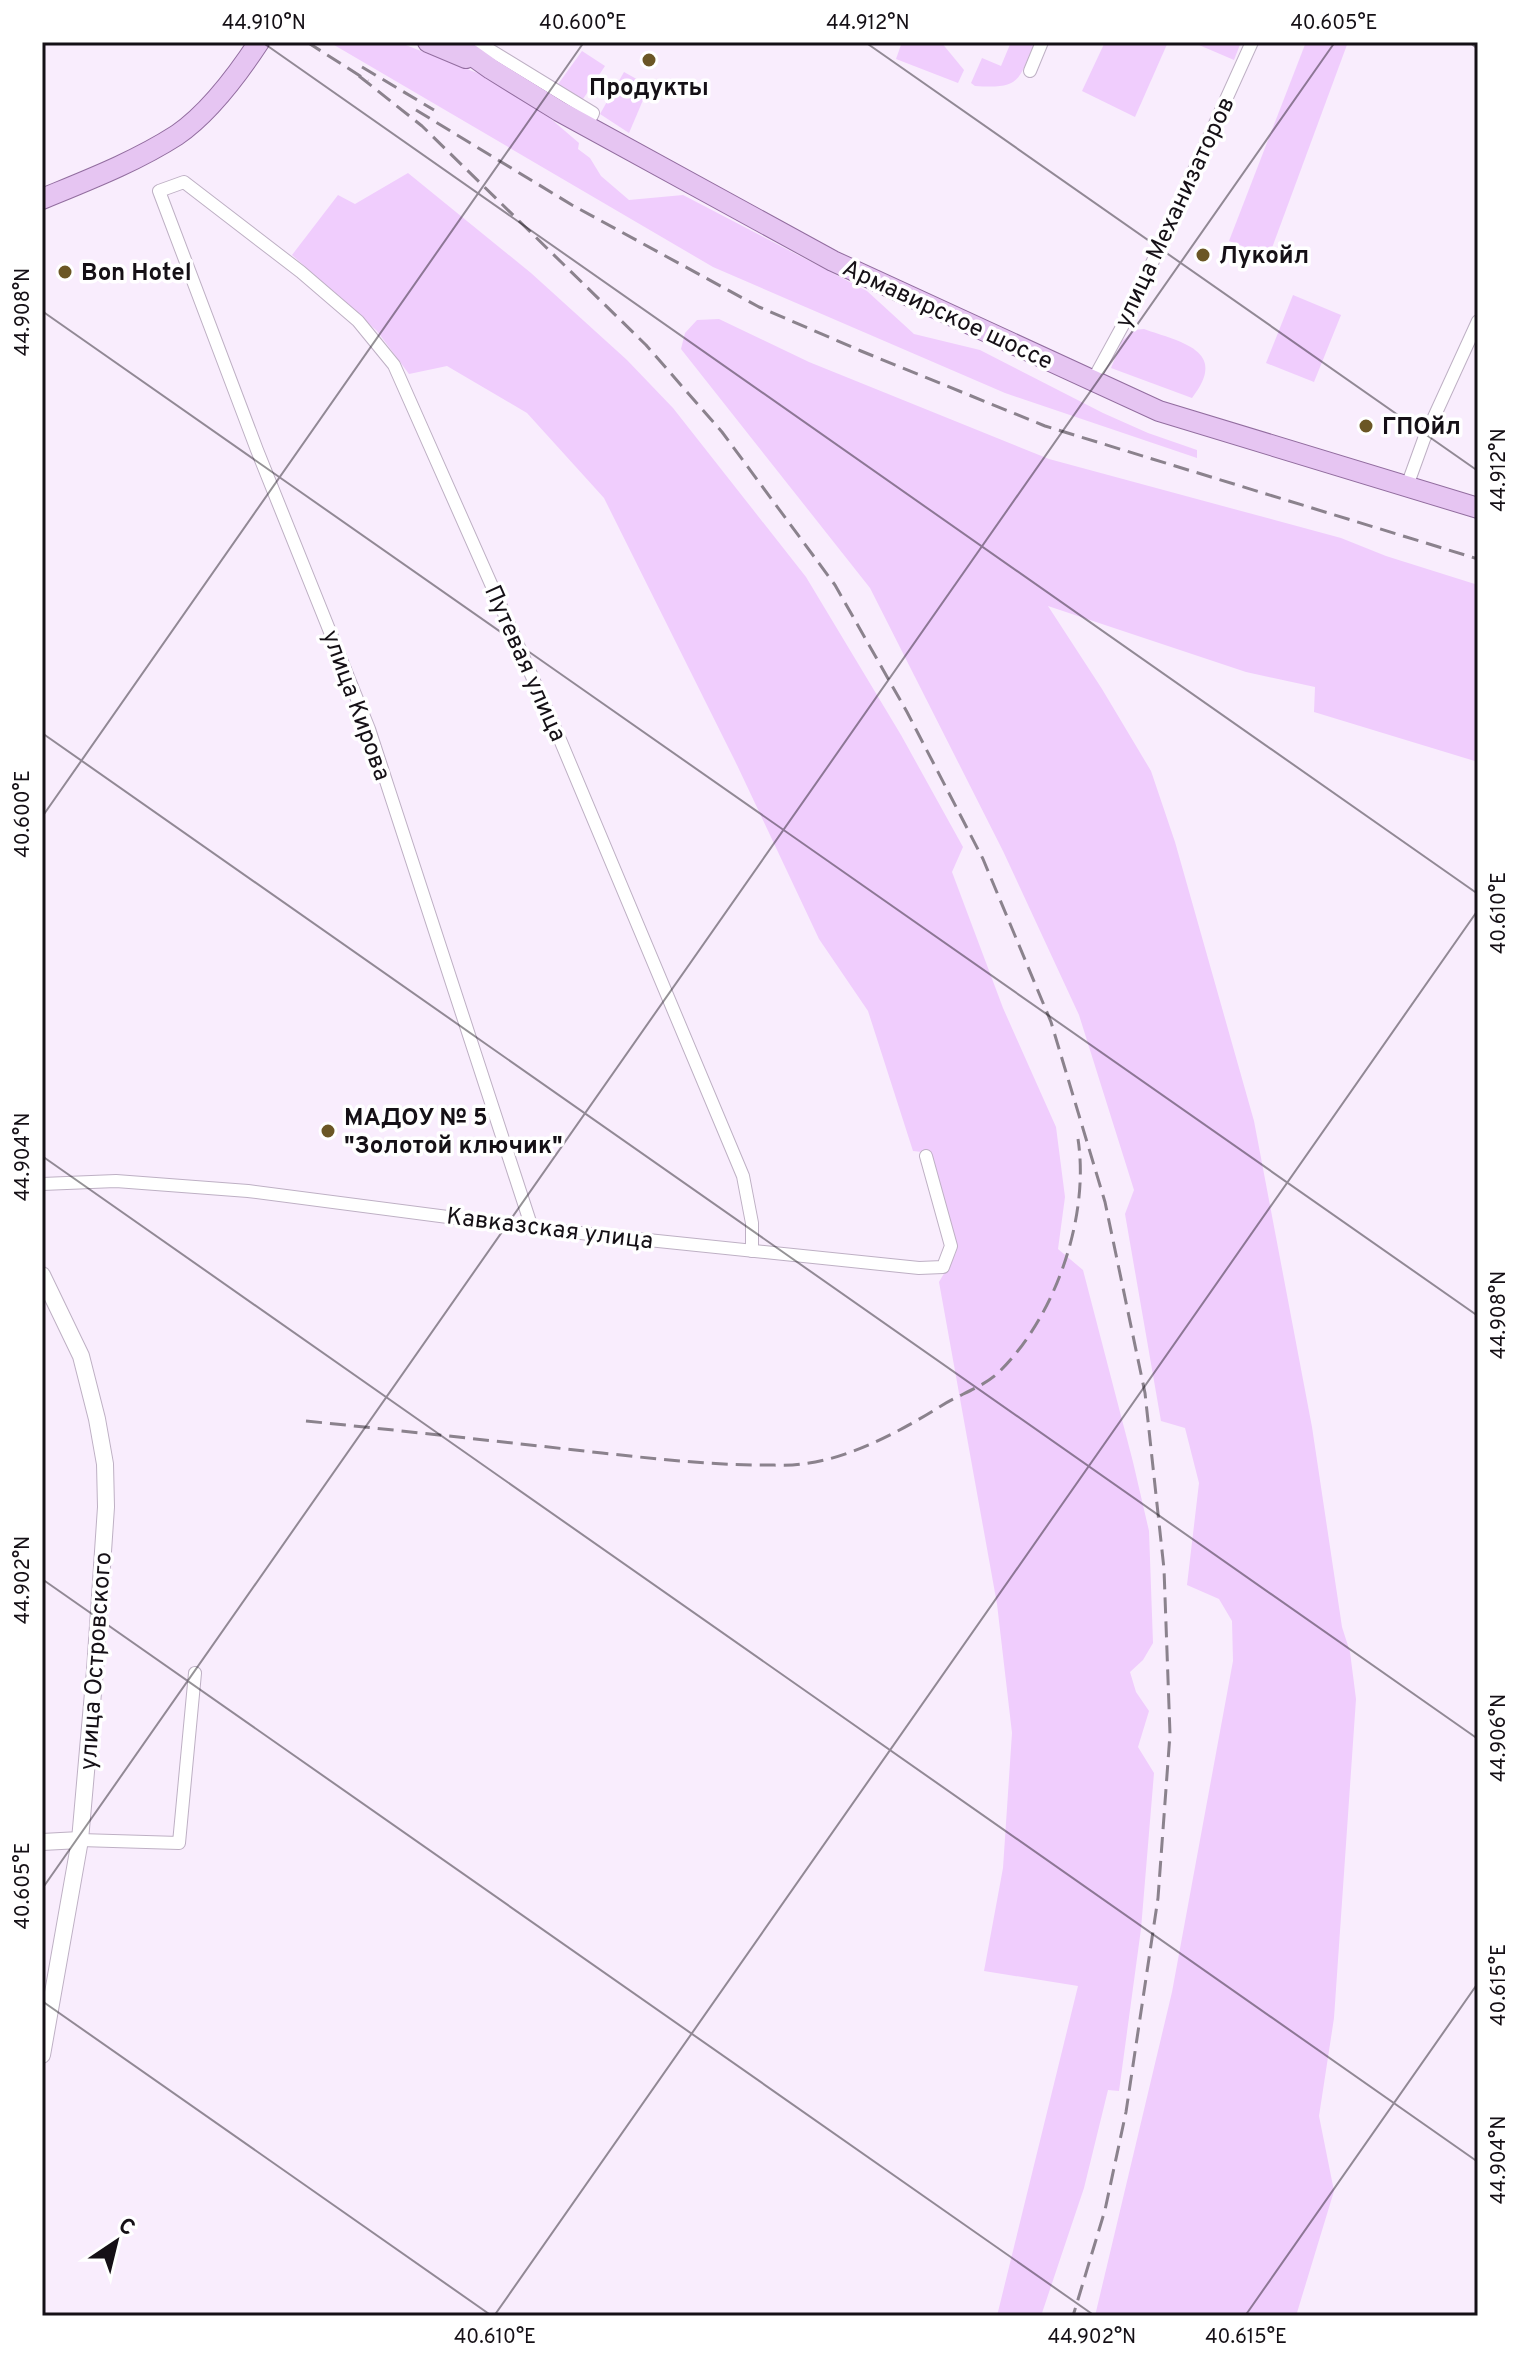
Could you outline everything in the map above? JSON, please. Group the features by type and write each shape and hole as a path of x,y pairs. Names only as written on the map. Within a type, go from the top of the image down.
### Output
{"main road":[{"path":"428,42 491,69"},
{"name":"Армавирское шоссе","path":"453,42 586,127 833,261 1159,411 1478,508"},
{"path":"42,199 124,164 179,133 218,97 255,49"}],"street":[{"path":"477,42 593,113 586,127"},
{"path":"1030,71 1042,42"},
{"name":"улица Механизаторов","path":"1093,380 1129,314 1252,42"},
{"name":"Путевая улица","path":"159,191 184,182 301,272 358,321 394,365 561,742 743,1176 752,1223 752,1251"},
{"name":"улица Кирова","path":"159,191 257,450 369,729 532,1228"},
{"path":"1407,486 1424,439 1478,321"},
{"name":"Кавказская улица","path":"42,1184 116,1181 248,1191 532,1228 919,1268 943,1267 951,1246 926,1156"},
{"name":"улица Островского","path":"42,1275 81,1356 105,1464 106,1507 80,1840 42,2055"},
{"path":"42,1842 179,1843 195,1673"}],"shaded area":[{"path":"329,42 398,42 485,76 537,107 579,143 578,149 590,158 601,176 629,200 683,195 867,291 914,334 980,350 1103,413 1197,450 1197,458 1005,393 713,267"},
{"path":"902,42 941,42 964,70 958,83 896,59"},
{"path":"1011,42 1035,42 1016,80 990,87 971,83 982,58 1001,66"},
{"path":"1105,42 1168,42 1135,117 1082,91"},
{"path":"1192,42 1241,42 1234,60"},
{"path":"1306,42 1348,42 1269,256 1229,241"},
{"path":"582,51 605,66 581,102 556,87"},
{"path":"624,72 649,86 629,133 600,114"},
{"path":"408,173 531,273 627,360 673,408 806,577 901,735 963,847 952,872 1003,1008 1056,1127 1065,1197 1058,1249 1083,1270 1149,1531 1153,1643 1143,1660 1130,1672 1136,1692 1149,1711 1138,1747 1154,1773 1141,1929 1119,2091 1108,2090 1084,2188 1041,2316 997,2316 1078,1986 984,1971 1003,1868 1012,1733 997,1604 939,1282 956,1253 931,1153 913,1151 868,1011 819,939 737,765 604,498 527,413 447,366 409,374 377,331 292,255 338,195 355,204"},
{"path":"1293,295 1341,315 1314,382 1266,363"},
{"path":"719,319 809,362 1049,459 1341,538 1386,556 1478,585 1478,762 1314,712 1315,687 1246,672 1048,606 1151,771 1175,842 1254,1121 1312,1427 1342,1627 1350,1652 1356,1699 1334,2018 1319,2116 1334,2191 1296,2316 1095,2316 1172,1992 1233,1661 1232,1621 1219,1599 1187,1585 1199,1483 1185,1428 1161,1421 1125,1214 1134,1190 1079,1015 1003,851 870,588 681,349 685,333 697,320"},
{"path":"1144,329 1185,344 1196,350 1203,359 1206,369 1192,398 1111,368 1122,341 1134,330"}],"railway":[{"path":"307,42 368,81"},
{"path":"362,67 434,110"},
{"path":"359,76 422,126 646,345 722,432 835,585 907,712 983,859 1051,1022 1105,1202 1145,1393 1164,1569 1170,1734 1158,1898 1126,2112 1105,2210 1073,2316"},
{"path":"416,110 572,205 759,307 861,351 1045,426 1478,559"},
{"path":"306,1421 724,1464 797,1465 856,1450 985,1383 1018,1350 1052,1295 1064,1265 1079,1201 1078,1139"}],"place":[{"name":"Продукты","path":"649,60"},
{"name":"Лукойл","path":"1203,255"},
{"name":"Bon Hotel","path":"65,272"},
{"name":"ГПОйл","path":"1366,426"},
{"name":"МАДОУ № 5 \"Золотой ключик\"","path":"328,1131"}]}
